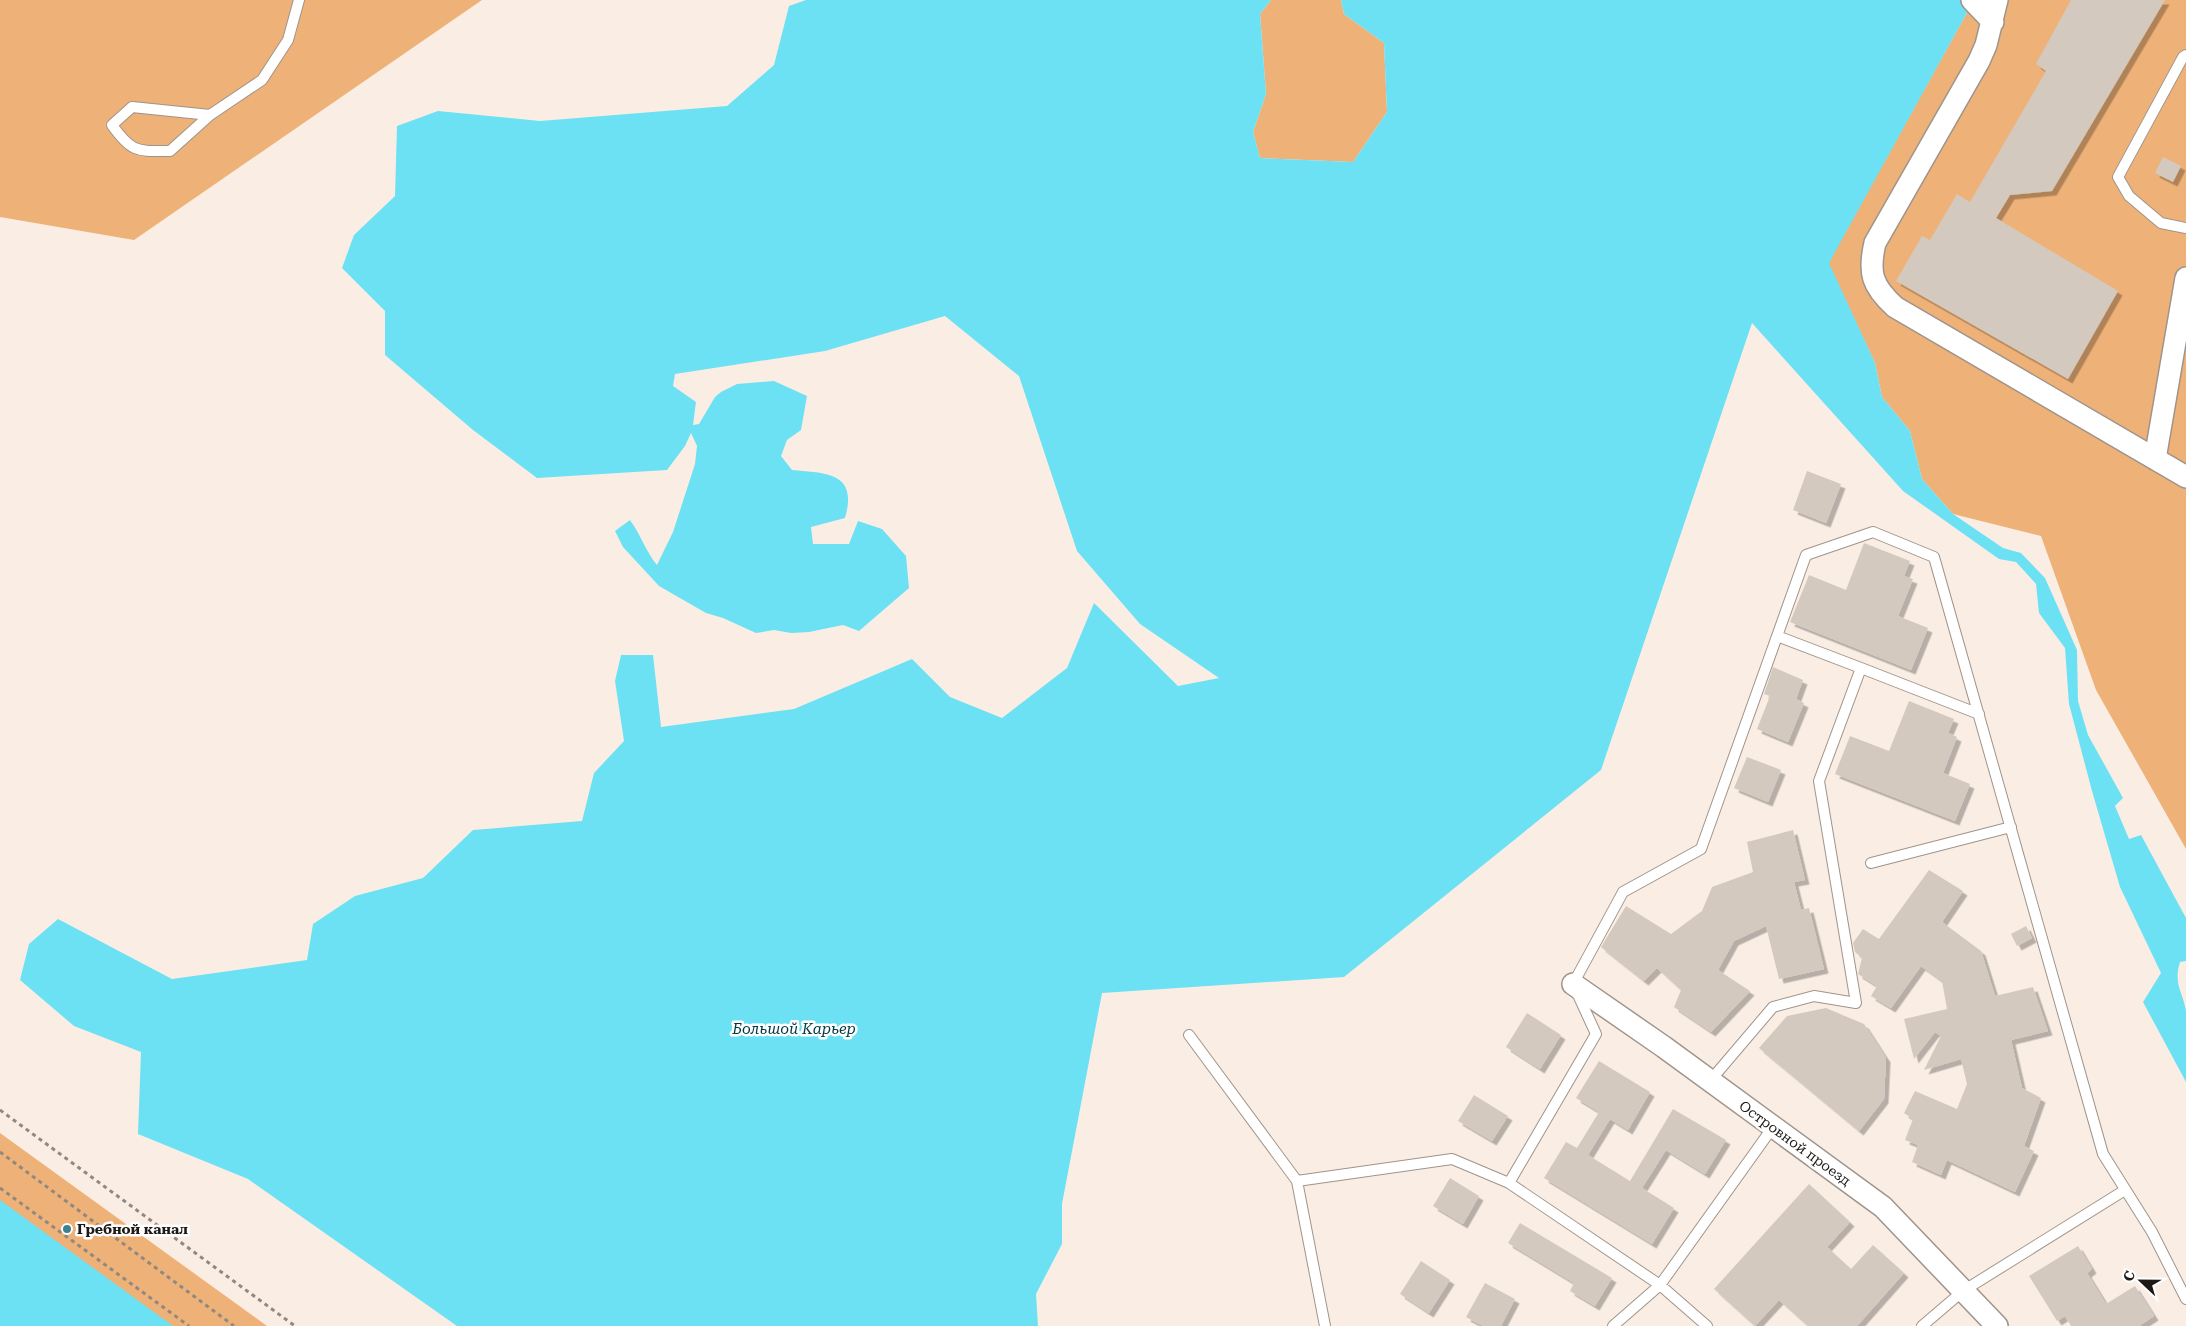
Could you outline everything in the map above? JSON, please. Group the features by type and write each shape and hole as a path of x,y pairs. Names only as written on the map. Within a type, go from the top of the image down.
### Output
{"street":[{"path":"1972,0 1992,22"},
{"path":"1997,0 1986,44 1979,61 1874,243 1872,255 1874,282 1880,294 1894,307 2186,477"},
{"path":"2155,459 2186,278"},
{"name":"Островной проезд","path":"1573,984 1883,1207 1997,1326"}],"lane":[{"path":"210,115 132,107 112,125 123,140 138,151 170,151 210,115 262,80 288,40 299,0"},
{"path":"2186,55 2183,57 2118,177 2129,196 2161,223 2186,228"},
{"path":"1508,1183 1596,1034 1573,984 1623,892 1701,849 1806,554 1873,532 1934,557 2103,1154 2152,1232 2186,1299"},
{"path":"1777,636 1979,714"},
{"path":"1710,1081 1773,1006 1814,996 1856,1003 1820,781 1861,668"},
{"path":"1871,863 2011,827"},
{"path":"1189,1035 1297,1181 1326,1326"},
{"path":"1613,1326 1660,1285 1773,1127"},
{"path":"1297,1181 1452,1159 1508,1183 1660,1285 1707,1326"},
{"path":"1922,1326 1963,1290 2125,1190"}],"path":[{"path":"0,1110 295,1326"},
{"path":"0,1152 234,1326"},
{"path":"0,1188 189,1326"}],"shaded area":[{"path":"0,0 482,0 134,240 0,217"},
{"path":"1271,0 1341,0 1344,14 1384,43 1387,112 1353,162 1260,158 1253,132 1266,94 1260,14"},
{"path":"1965,0 2186,0 2186,849 2096,690 2041,536 1953,514 1922,479 1910,431 1882,397 1875,363 1828,263 1969,9"},
{"name":"Гребной канал","path":"0,1133 267,1326 0,1326"}],"water":[{"name":"Большой Карьер","path":"806,0 1271,0 1260,14 1266,94 1253,132 1260,158 1353,162 1387,112 1384,43 1344,14 1341,0 1965,0 1969,9 1829,263 1875,363 1882,397 1910,431 1922,479 1953,514 2003,548 2021,553 2045,578 2077,650 2078,701 2088,735 2123,798 2115,806 2129,839 2141,835 2186,918 2186,961 2180,962 2178,982 2186,1011 2186,1082 2143,1002 2161,973 2120,887 2069,704 2065,648 2039,613 2036,584 2016,562 1999,559 1903,491 1752,323 1601,770 1344,977 1102,993 1062,1204 1062,1244 1036,1294 1038,1326 457,1326 248,1179 138,1134 141,1052 74,1026 20,980 29,944 58,919 172,979 307,960 313,924 355,896 423,878 473,830 582,821 594,773 624,741 615,681 621,655 653,655 661,727 794,709 912,659 950,697 1002,718 1067,668 1094,603 1178,686 1219,678 1140,624 1077,551 1019,376 945,316 825,351 675,374 673,386 696,402 693,425 699,424 715,397 737,384 774,381 807,396 801,430 787,440 781,456 792,470 817,472 837,478 847,492 848,503 845,518 811,527 813,544 849,544 858,521 882,529 906,556 909,588 859,631 843,625 809,632 791,633 774,630 756,633 723,618 706,613 659,586 623,547 615,531 630,520 657,565 673,532 695,464 697,446 691,433 685,446 667,470 537,478 473,430 385,355 385,311 342,268 354,235 395,196 397,126 438,111 540,121 727,106 774,65 789,6"},
{"name":"Гребной канал","path":"0,1200 173,1326 0,1326"}],"building":[{"path":"2071,0 2165,0 2052,191 2010,195 1996,218 2118,291 2068,379 1896,281 1922,236 1930,240 1957,194 1970,202 2046,71 2036,64"},
{"path":"2163,157 2181,166 2173,182 2155,173"},
{"path":"1807,471 1841,484 1826,523 1793,510"},
{"path":"1864,543 1910,561 1904,576 1913,579 1898,616 1928,628 1911,670 1790,622 1809,575 1846,590"},
{"path":"1773,667 1803,680 1796,699 1804,703 1788,742 1757,729 1770,696 1764,694"},
{"path":"1909,701 1954,719 1948,733 1957,737 1943,773 1970,784 1955,821 1835,774 1850,736 1889,751"},
{"path":"1747,757 1781,770 1768,802 1734,788"},
{"path":"1793,830 1805,880 1794,882 1801,910 1809,908 1824,969 1779,979 1766,926 1734,941 1718,970 1750,991 1711,1032 1674,1007 1681,990 1657,968 1644,981 1601,947 1626,906 1671,934 1702,911 1712,887 1753,872 1747,842"},
{"path":"1929,870 1963,891 1942,922 1981,951 1995,996 2033,987 2048,1031 2011,1040 2022,1088 2041,1098 2024,1146 2034,1151 2015,1192 1947,1160 1941,1175 1912,1162 1918,1145 1905,1140 1913,1119 1904,1113 1915,1091 1957,1109 1967,1084 1961,1059 1924,1070 1941,1036 1935,1032 1914,1059 1904,1019 1947,1009 1942,981 1921,966 1891,1008 1871,996 1877,986 1858,974 1862,958 1855,952 1853,943 1863,929 1879,939"},
{"path":"2026,926 2032,938 2017,946 2011,934"},
{"path":"1826,1008 1864,1024 1886,1058 1884,1099 1859,1131 1759,1048 1787,1016"},
{"path":"1527,1013 1561,1035 1540,1069 1506,1047"},
{"path":"1599,1061 1650,1092 1628,1130 1610,1119 1588,1155 1630,1181 1673,1109 1726,1140 1705,1174 1666,1150 1642,1188 1674,1208 1652,1244 1544,1178 1566,1142 1577,1148 1599,1112 1576,1098"},
{"path":"1474,1095 1508,1116 1492,1141 1458,1121"},
{"path":"1450,1178 1479,1196 1463,1224 1433,1206"},
{"path":"1809,1184 1850,1222 1827,1247 1851,1269 1873,1245 1904,1273 1857,1326 1808,1326 1779,1300 1755,1326 1714,1289"},
{"path":"1520,1223 1612,1278 1595,1306 1570,1291 1574,1283 1508,1243"},
{"path":"2078,1246 2092,1269 2087,1273 2106,1304 2135,1286 2154,1316 2139,1326 2071,1326 2065,1316 2057,1321 2029,1276"},
{"path":"1421,1261 1450,1280 1429,1313 1400,1294"},
{"path":"1485,1283 1515,1299 1501,1326 1483,1326 1466,1317"}],"place":[{"name":"Гребной канал","path":"67,1229"}]}
